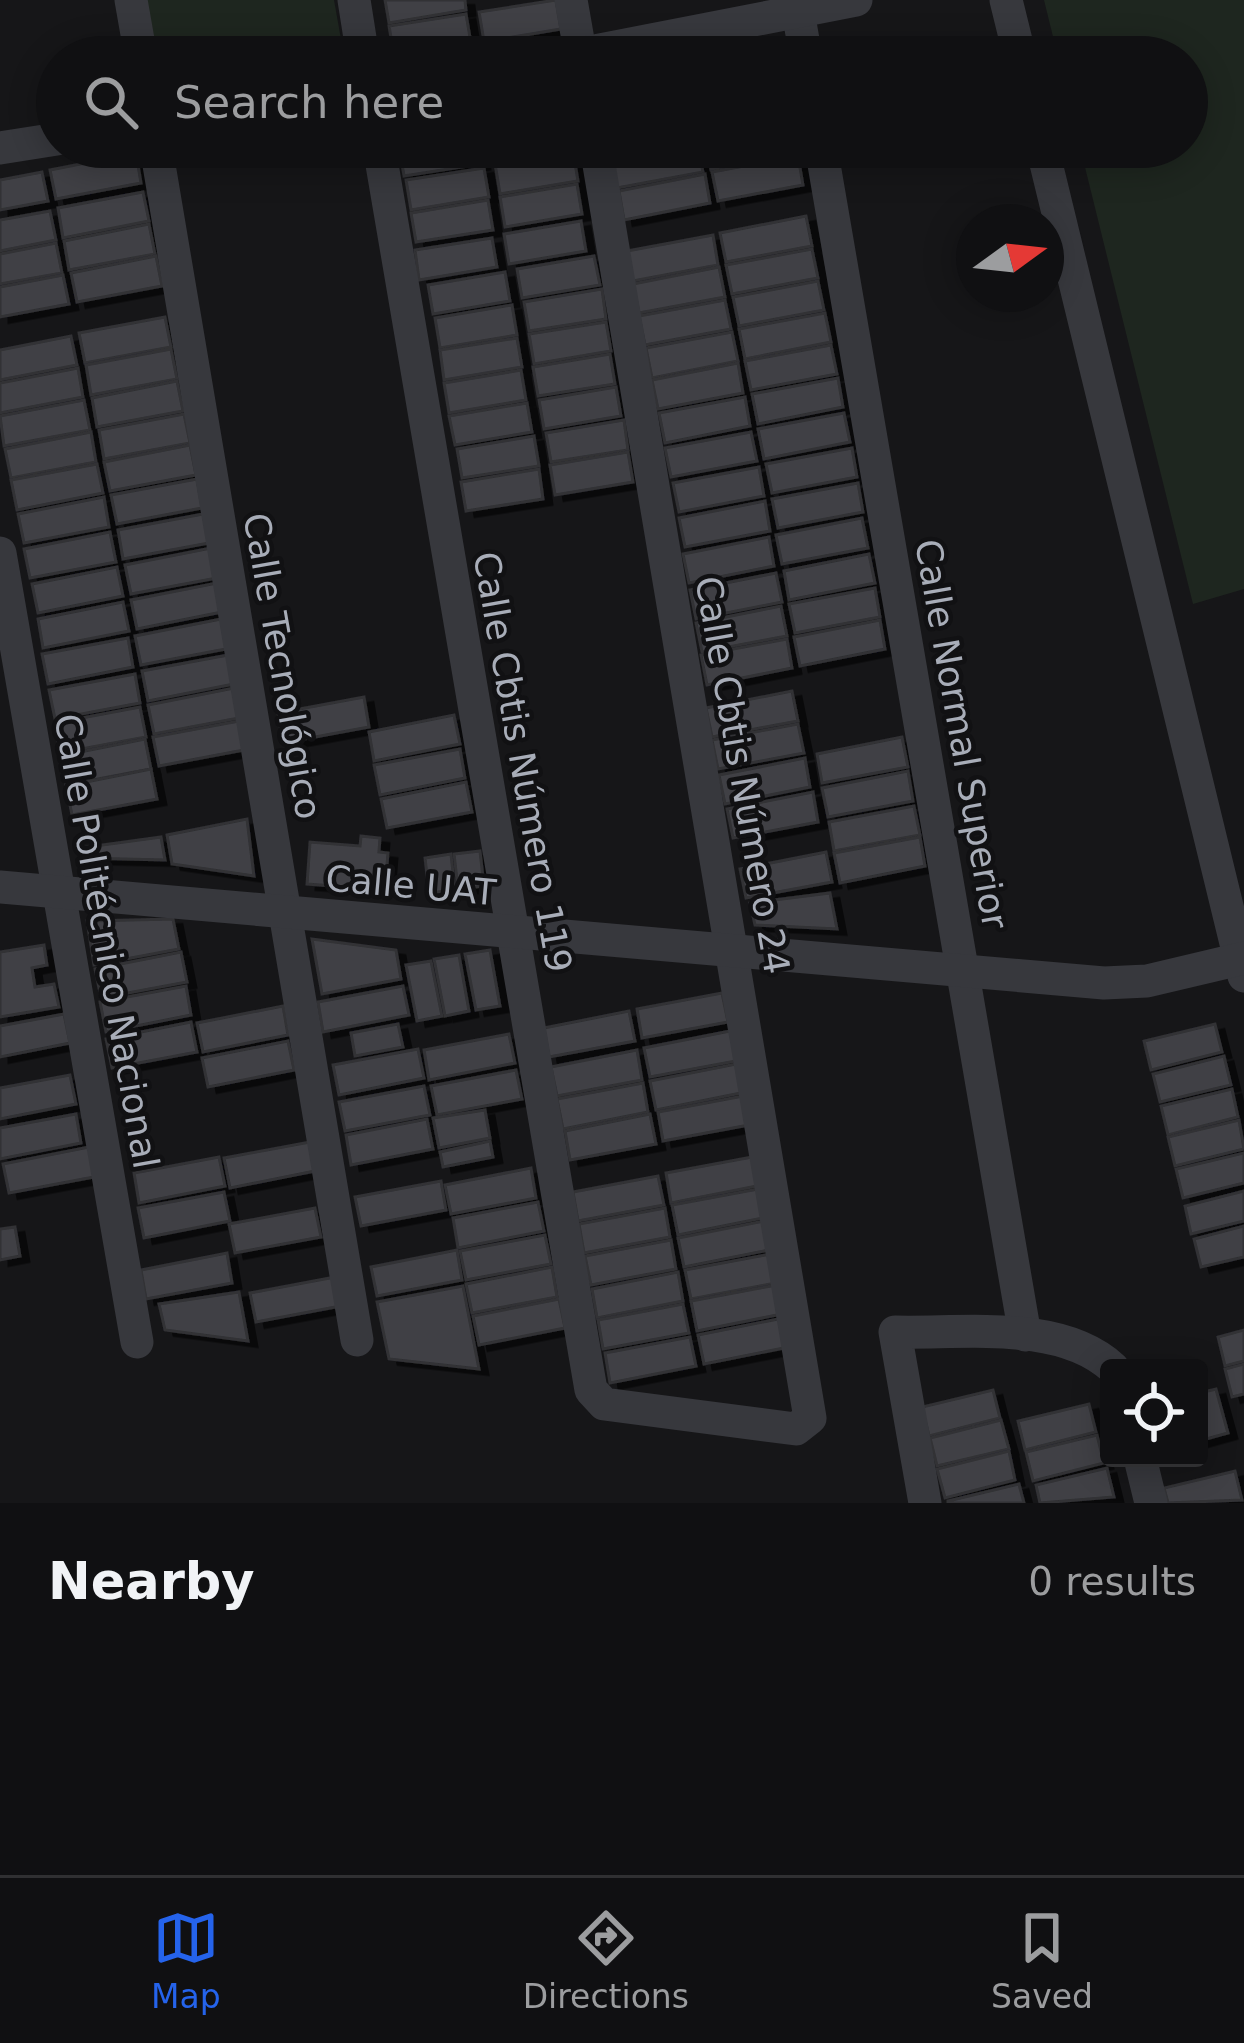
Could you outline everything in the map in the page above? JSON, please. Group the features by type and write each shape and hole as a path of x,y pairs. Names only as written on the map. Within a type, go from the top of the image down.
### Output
{"street":[{"path":"131,0 137,36"},
{"path":"353,0 359,36"},
{"path":"571,0 574,36"},
{"path":"666,36 797,7 856,0"},
{"path":"1006,0 1015,36"},
{"path":"0,148 36,142"},
{"name":"Calle Tecnológico","path":"160,168 357,1340"},
{"name":"Calle Cbtis Número 119","path":"383,168 591,1390 604,1404 796,1429 810,1418"},
{"name":"Calle Cbtis Número 24","path":"600,168 810,1418"},
{"name":"Calle Normal Superior","path":"825,168 1025,1335"},
{"path":"1047,168 1243,965"},
{"name":"Calle Politécnico Nacional","path":"0,553 137,1342"},
{"name":"Calle UAT","path":"0,887 1126,984 1243,965"},
{"path":"925,1503 895,1332 1025,1335 1103,1359"},
{"path":"1142,1467 1151,1503"}],"shaded area":[{"path":"144,0 334,0 340,36 150,36"},
{"path":"1044,0 1244,0 1244,589 1193,604 1085,168 1208,168 1208,36 1053,36"}],"building":[{"path":"385,0 465,0 466,10 389,23"},
{"path":"556,0 561,29 483,36 479,12"},
{"path":"466,14 470,36 391,36 389,26"},
{"path":"138,168 141,183 56,199 50,170"},
{"path":"403,168 455,168 404,176"},
{"path":"484,168 489,197 411,210 406,180"},
{"path":"496,168 576,168 578,181 500,194"},
{"path":"613,168 702,168 703,172 617,188"},
{"path":"800,168 803,185 718,201 712,172"},
{"path":"42,172 48,201 0,210 0,180"},
{"path":"705,174 710,203 624,220 619,191"},
{"path":"577,184 582,214 505,227 500,197"},
{"path":"143,192 149,221 63,238 58,208"},
{"path":"488,200 493,230 416,242 411,213"},
{"path":"50,211 56,240 0,251 0,220"},
{"path":"806,216 812,246 726,262 720,233"},
{"path":"581,221 586,251 509,264 504,234"},
{"path":"149,224 155,254 69,270 64,241"},
{"path":"713,235 718,265 633,281 627,251"},
{"path":"492,238 497,267 419,280 415,250"},
{"path":"56,243 62,273 0,284 0,254"},
{"path":"812,249 818,278 732,294 726,265"},
{"path":"156,256 162,286 77,302 71,273"},
{"path":"594,256 600,285 522,298 517,269"},
{"path":"719,267 725,297 639,313 633,284"},
{"path":"505,272 510,301 433,314 428,285"},
{"path":"63,275 69,304 0,317 0,287"},
{"path":"818,281 824,310 739,326 733,297"},
{"path":"602,289 606,319 529,331 524,302"},
{"path":"725,300 731,329 645,345 639,316"},
{"path":"512,305 517,335 440,348 435,318"},
{"path":"825,313 831,342 745,359 739,329"},
{"path":"165,317 171,347 85,363 79,333"},
{"path":"606,322 611,351 534,364 529,334"},
{"path":"732,332 738,361 652,378 646,348"},
{"path":"71,336 77,365 0,380 0,350"},
{"path":"517,338 522,367 444,380 440,350"},
{"path":"831,345 837,374 751,390 745,361"},
{"path":"171,349 177,379 91,395 86,365"},
{"path":"610,354 615,384 538,396 533,367"},
{"path":"738,363 743,393 658,409 652,380"},
{"path":"78,368 83,397 0,413 0,383"},
{"path":"521,370 526,400 449,413 444,383"},
{"path":"838,378 843,407 758,424 752,394"},
{"path":"177,381 183,411 97,427 92,398"},
{"path":"616,387 621,416 544,429 539,400"},
{"path":"745,397 750,426 665,443 659,413"},
{"path":"84,400 90,430 4,446 0,416"},
{"path":"527,403 532,432 455,445 449,416"},
{"path":"844,413 850,442 764,459 758,429"},
{"path":"184,414 190,443 104,459 99,430"},
{"path":"624,420 628,450 551,462 546,433"},
{"path":"91,432 96,462 11,478 5,449"},
{"path":"751,432 757,461 671,477 665,448"},
{"path":"534,436 539,466 462,478 457,449"},
{"path":"190,445 196,475 110,491 104,462"},
{"path":"852,448 857,477 772,493 766,464"},
{"path":"628,452 633,482 555,495 550,465"},
{"path":"97,464 103,493 17,510 11,480"},
{"path":"759,467 764,496 679,512 673,483"},
{"path":"539,469 543,499 466,511 461,482"},
{"path":"197,479 202,508 117,524 111,495"},
{"path":"858,483 863,512 778,528 772,499"},
{"path":"104,497 109,527 24,543 18,514"},
{"path":"765,501 770,531 685,547 679,518"},
{"path":"203,514 209,543 123,559 118,530"},
{"path":"862,518 868,548 782,564 776,535"},
{"path":"110,532 116,562 30,578 24,549"},
{"path":"769,537 774,566 689,583 683,554"},
{"path":"211,548 217,578 131,594 125,565"},
{"path":"869,554 875,583 789,600 784,571"},
{"path":"117,567 123,596 38,613 32,584"},
{"path":"776,573 782,602 696,619 690,590"},
{"path":"217,583 222,612 137,629 131,600"},
{"path":"875,588 880,617 795,633 789,604"},
{"path":"123,602 129,631 43,648 38,619"},
{"path":"781,606 787,636 702,652 696,623"},
{"path":"221,619 226,649 141,665 135,636"},
{"path":"880,620 885,649 800,666 794,637"},
{"path":"128,638 133,667 48,684 42,654"},
{"path":"787,639 792,668 707,685 701,655"},
{"path":"228,655 234,684 148,701 142,671"},
{"path":"135,674 140,703 55,719 49,690"},
{"path":"234,688 239,718 154,734 148,705"},
{"path":"792,691 798,721 712,737 706,708"},
{"path":"364,697 369,727 283,743 278,713"},
{"path":"140,707 146,737 60,753 55,723"},
{"path":"454,715 460,744 374,761 369,732"},
{"path":"239,721 244,750 159,766 153,737"},
{"path":"798,724 804,753 718,769 712,740"},
{"path":"902,737 908,767 822,783 817,754"},
{"path":"145,739 151,769 66,785 60,756"},
{"path":"460,749 465,778 380,795 374,765"},
{"path":"805,758 810,787 725,804 719,775"},
{"path":"151,769 157,799 72,815 66,786"},
{"path":"908,771 913,801 828,817 822,788"},
{"path":"466,782 472,812 387,828 381,799"},
{"path":"813,792 818,822 733,838 727,809"},
{"path":"914,806 920,835 834,851 829,822"},
{"path":"247,819 254,876 172,864 167,835"},
{"path":"361,836 380,838 379,852 388,853 385,890 307,884 310,842 360,846"},
{"path":"161,837 165,860 81,858 80,848"},
{"path":"920,837 925,866 840,883 834,853"},
{"path":"480,851 484,886 458,889 454,854"},
{"path":"826,852 832,882 746,898 740,869"},
{"path":"451,854 455,890 429,893 425,858"},
{"path":"830,893 837,929 755,925 750,903"},
{"path":"173,919 179,949 94,965 87,921"},
{"path":"312,939 396,950 401,979 322,994"},
{"path":"44,945 47,965 32,968 35,987 54,984 59,1007 0,1017 0,952"},
{"path":"490,950 500,1006 476,1010 465,954"},
{"path":"181,952 187,982 101,998 95,969"},
{"path":"459,955 469,1011 445,1016 434,959"},
{"path":"431,961 442,1016 417,1021 406,965"},
{"path":"186,986 191,1015 106,1032 100,1002"},
{"path":"403,986 409,1015 323,1032 318,1002"},
{"path":"722,993 728,1022 642,1038 637,1009"},
{"path":"283,1006 288,1035 203,1052 197,1023"},
{"path":"629,1011 635,1041 549,1057 544,1028"},
{"path":"64,1014 70,1043 0,1057 0,1026"},
{"path":"191,1022 197,1052 112,1068 106,1039"},
{"path":"398,1024 403,1047 355,1056 351,1033"},
{"path":"1215,1024 1222,1052 1151,1070 1144,1041"},
{"path":"730,1031 736,1061 650,1077 644,1048"},
{"path":"509,1034 515,1063 429,1080 424,1050"},
{"path":"288,1041 294,1070 208,1087 202,1058"},
{"path":"418,1049 424,1078 339,1095 333,1065"},
{"path":"637,1050 642,1080 557,1096 551,1067"},
{"path":"1224,1056 1231,1085 1160,1102 1153,1074"},
{"path":"736,1064 741,1093 656,1110 650,1081"},
{"path":"516,1070 522,1099 437,1115 431,1086"},
{"path":"70,1075 76,1104 0,1119 0,1088"},
{"path":"643,1083 648,1112 563,1129 557,1099"},
{"path":"424,1086 430,1115 345,1131 339,1102"},
{"path":"1232,1089 1238,1117 1168,1135 1161,1106"},
{"path":"743,1096 749,1125 663,1141 658,1112"},
{"path":"485,1110 490,1138 439,1148 433,1118"},
{"path":"76,1114 81,1143 0,1159 0,1128"},
{"path":"650,1114 656,1144 570,1160 565,1131"},
{"path":"427,1119 433,1149 351,1165 346,1135"},
{"path":"1239,1120 1244,1149 1175,1166 1168,1137"},
{"path":"490,1141 493,1157 443,1167 440,1152"},
{"path":"310,1142 315,1171 230,1188 224,1158"},
{"path":"89,1147 94,1177 9,1193 3,1164"},
{"path":"1244,1153 1244,1183 1183,1198 1176,1169"},
{"path":"219,1157 225,1186 139,1203 134,1173"},
{"path":"752,1157 757,1186 671,1203 666,1173"},
{"path":"531,1168 536,1198 451,1214 445,1185"},
{"path":"658,1176 664,1205 578,1221 573,1192"},
{"path":"441,1181 446,1210 361,1226 355,1197"},
{"path":"758,1189 763,1218 678,1235 672,1205"},
{"path":"1244,1191 1244,1221 1191,1234 1185,1206"},
{"path":"224,1192 230,1221 144,1238 138,1208"},
{"path":"538,1202 544,1231 458,1248 453,1218"},
{"path":"315,1208 321,1237 235,1253 229,1224"},
{"path":"665,1208 670,1237 584,1253 579,1224"},
{"path":"764,1221 769,1250 684,1267 678,1238"},
{"path":"1244,1226 1244,1257 1201,1267 1194,1239"},
{"path":"15,1227 20,1256 0,1260 0,1229"},
{"path":"545,1235 551,1264 466,1280 460,1251"},
{"path":"671,1240 676,1269 591,1285 585,1256"},
{"path":"457,1250 462,1280 377,1296 371,1267"},
{"path":"227,1253 232,1283 146,1299 141,1270"},
{"path":"771,1254 776,1283 691,1299 685,1270"},
{"path":"552,1267 557,1297 472,1313 466,1284"},
{"path":"678,1272 683,1301 597,1318 592,1289"},
{"path":"335,1277 341,1306 256,1322 250,1293"},
{"path":"776,1285 782,1314 697,1331 691,1301"},
{"path":"463,1286 479,1369 389,1359 377,1302"},
{"path":"239,1292 248,1341 165,1330 159,1304"},
{"path":"559,1299 565,1328 479,1345 473,1316"},
{"path":"683,1304 689,1333 603,1349 598,1320"},
{"path":"783,1318 789,1347 704,1364 698,1335"},
{"path":"1244,1330 1244,1361 1225,1366 1218,1337"},
{"path":"690,1337 696,1366 610,1383 605,1353"},
{"path":"1244,1364 1244,1394 1232,1397 1225,1369"},
{"path":"1216,1389 1228,1433 1208,1439 1208,1391"},
{"path":"993,1390 1000,1418 929,1436 922,1407"},
{"path":"1089,1404 1096,1432 1025,1450 1018,1421"},
{"path":"1001,1420 1009,1449 937,1466 930,1438"},
{"path":"1097,1435 1100,1464 1033,1481 1026,1452"},
{"path":"1009,1451 1015,1480 945,1498 937,1469"},
{"path":"1107,1468 1114,1497 1040,1503 1036,1485"},
{"path":"1235,1471 1242,1500 1168,1503 1164,1488"},
{"path":"1019,1484 1024,1503 948,1503 948,1501"}]}
